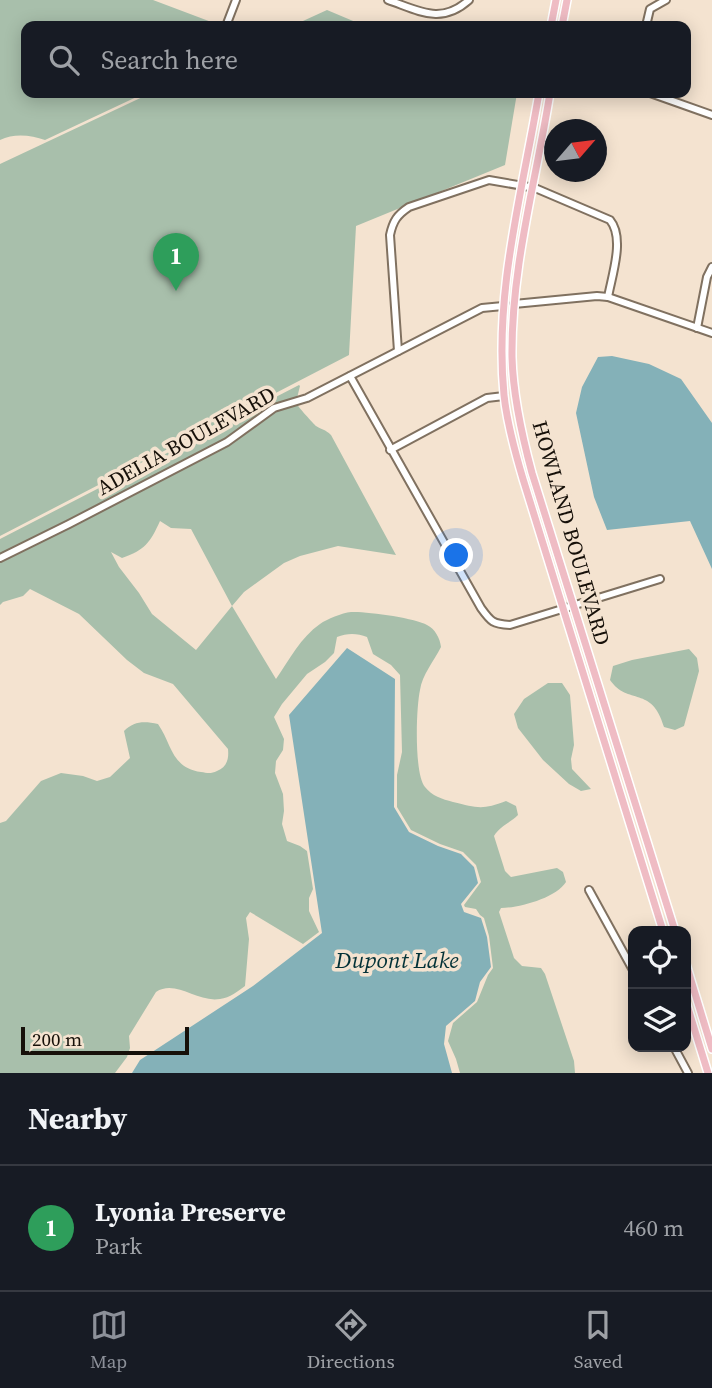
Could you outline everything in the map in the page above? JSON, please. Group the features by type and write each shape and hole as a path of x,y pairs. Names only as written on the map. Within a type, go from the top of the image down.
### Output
{"main road":[{"path":"552,21 556,0"},
{"path":"563,21 568,0"},
{"name":"HOWLAND BOULEVARD","path":"539,98 503,306 504,396 517,457 661,926"},
{"name":"HOWLAND BOULEVARD","path":"549,98 514,304 513,372 518,408 525,448 673,926"},
{"path":"503,306 513,320"},
{"path":"691,979 712,1049"},
{"path":"691,1023 708,1073"}],"street":[{"path":"228,21 236,0"},
{"path":"388,0 428,15 443,15 460,8 470,0"},
{"path":"647,21 650,9 666,0"},
{"path":"664,98 712,115"},
{"path":"398,351 390,235 392,224 397,215 409,207 489,180 532,188 610,220 616,227 618,246 608,297"},
{"path":"697,328 707,276 712,267"},
{"path":"514,304 608,297 712,333"},
{"name":"ADELIA BOULEVARD","path":"0,558 227,442 274,408 307,398 482,308 503,306"},
{"path":"350,376 488,619 496,624 510,625 660,579"},
{"path":"390,450 487,398 504,396"},
{"path":"589,890 628,961"},
{"path":"691,1010 700,1007"},
{"path":"677,1052 688,1073"}],"green space":[{"path":"0,0 153,0 209,21 21,21 21,98 134,98 45,140 11,136 0,140"},
{"path":"327,10 353,21 303,21"},
{"path":"140,98 516,98 505,165 356,226 349,355 0,536 0,164"},
{"path":"299,385 298,405 316,426 331,435 396,555 338,546 300,556 284,563 244,592 232,606 276,679 313,629 343,614 358,612 402,618 421,622 435,631 441,647 423,679 419,699 417,740 421,780 431,793 453,802 480,807 506,801 516,806 518,815 494,836 505,871 511,877 557,868 563,872 566,882 554,893 527,904 501,908 499,912 514,958 522,966 541,968 545,974 574,1061 575,1073 460,1073 448,1041 453,1023 477,1002 493,968 484,918 476,909 464,905 481,882 476,865 463,852 411,830 397,807 397,775 402,752 400,675 391,665 373,654 367,637 352,634 337,637 334,653 307,674 274,717 284,739 283,750 276,761 275,773 283,794 282,824 287,841 307,851 313,889 309,898 309,911 319,932 303,944 250,912 246,918 249,939 245,986 220,999 203,998 171,988 156,992 129,1036 130,1048 127,1057 115,1073 0,1073 0,823 6,821 41,781 61,773 97,781 110,777 130,758 124,731 135,724 158,724 178,760 191,770 207,773 217,771 228,759 228,749 173,684 144,673 79,614 30,589 23,596 0,605 0,539","holes":["160,521 171,528 191,529 232,606 196,650 152,614 111,552 122,558 141,549 150,540"]},
{"path":"689,649 697,658 699,671 684,726 675,730 664,727 653,706 617,688 610,680 613,666"},
{"path":"548,683 562,683 570,695 574,745 572,769 591,789 581,791 569,784 543,760 518,728 514,714 524,699"}],"water":[{"path":"612,356 649,364 681,379 712,423 712,569 690,521 607,530 594,497 576,413 582,387 598,357"},
{"name":"Dupont Lake","path":"347,648 395,679 394,807 409,832 461,854 474,867 478,883 461,904 464,912 481,918 491,967 480,982 475,1001 446,1026 444,1044 452,1073 132,1073 140,1060 253,986 322,933 289,715"}],"place":[{"name":"Lyonia Preserve","path":"176,291"}]}
